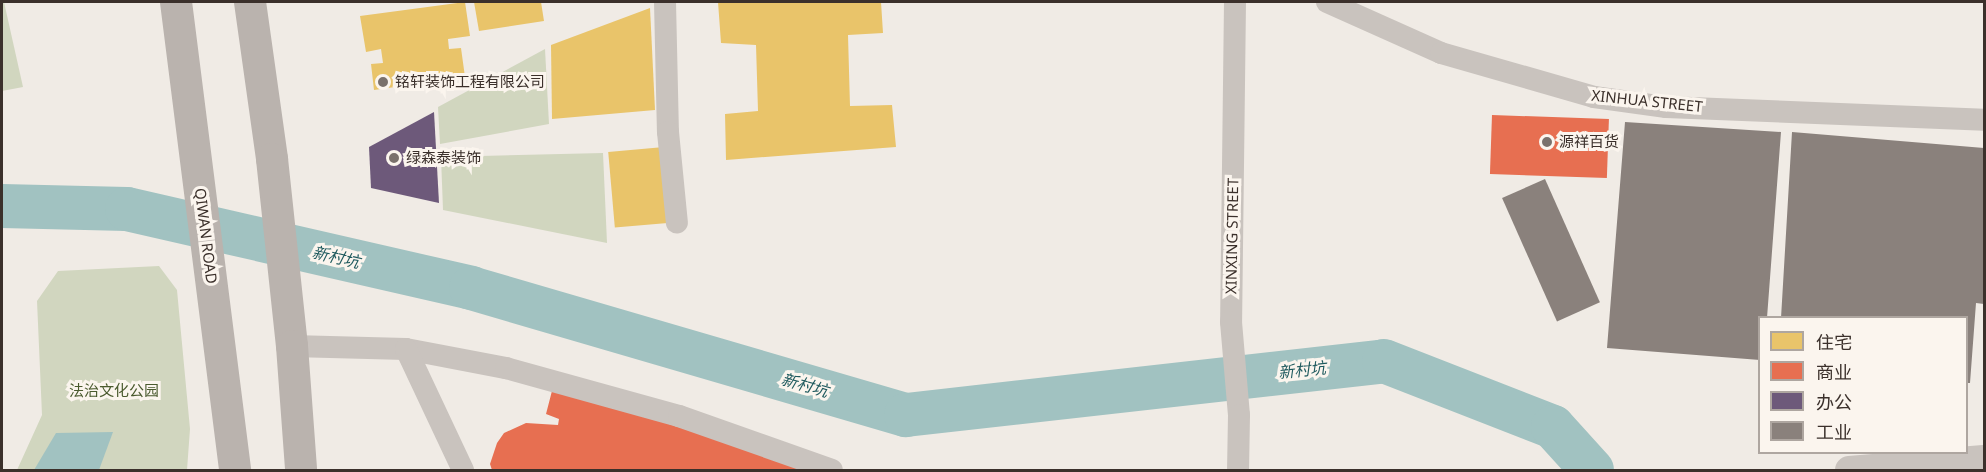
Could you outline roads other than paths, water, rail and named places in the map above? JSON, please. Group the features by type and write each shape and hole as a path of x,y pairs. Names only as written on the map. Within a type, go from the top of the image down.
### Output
{"main road":[{"name":"QIWAN ROAD","path":"176,2 235,471"},
{"path":"250,2 292,346 301,471"},
{"path":"296,415 324,471"},
{"path":"214,471 228,418"}],"street":[{"path":"665,2 668,132 676,223"},
{"name":"XINXING STREET","path":"1235,2 1230,322 1239,415 1238,471"},
{"name":"XINHUA STREET","path":"1327,2 1442,53 1594,97 1666,107 1984,120"},
{"path":"292,346 406,349 506,368 689,420 831,471"},
{"path":"406,349 463,471"},
{"path":"1849,471 1984,459"}],"water":[{"path":"113,432 99,470 34,470 56,433"}],"waterway":[{"name":"新村坑","path":"2,206 127,209 471,288 906,415 1384,361 1553,427 1592,470"}],"place":[{"name":"铭轩装饰工程有限公司","path":"383,82"},
{"name":"源祥百货","path":"1547,142"},
{"name":"绿森泰装饰","path":"394,158"}],"park label":[{"name":"法治文化公园","path":"114,391"}]}
